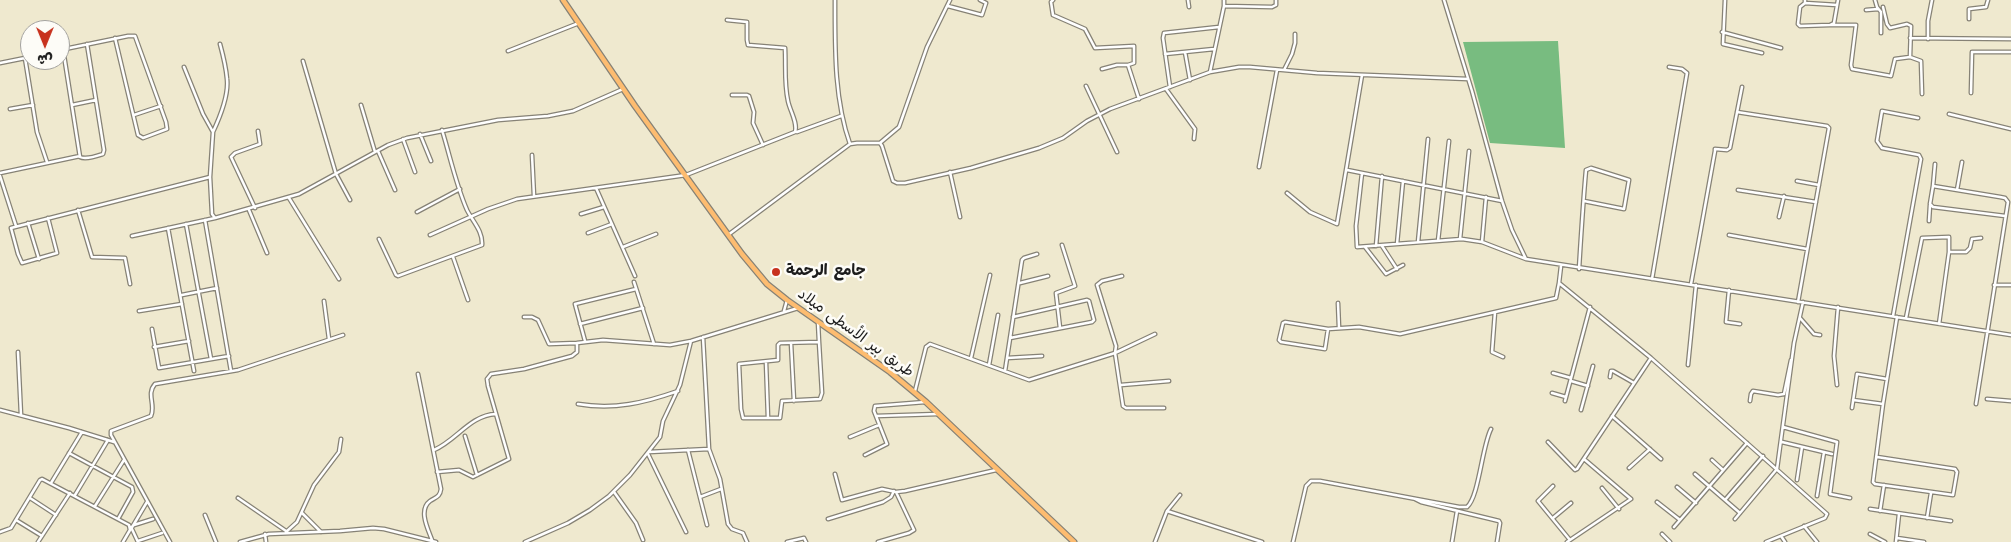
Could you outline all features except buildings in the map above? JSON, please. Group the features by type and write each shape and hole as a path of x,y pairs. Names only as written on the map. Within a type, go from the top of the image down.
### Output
{"main road":[{"name":"طريق بير الأسطى ميلاد","path":"563,0 728,235 759,275 787,300 890,372 926,402 1074,542"}],"street":[{"path":"836,0 837,74 841,116 850,144"},
{"path":"728,235 850,144 857,142 880,143 899,127 927,47 950,0"},
{"path":"948,6 982,15 986,4 980,0"},
{"path":"1053,0 1051,2 1053,15 1085,30 1095,48 1134,46 1134,63 1117,65 1102,70"},
{"path":"1188,0 1189,7"},
{"path":"1210,72 1224,0"},
{"path":"1224,6 1272,6 1276,5 1276,0"},
{"path":"1444,0 1502,201 1512,230 1526,259"},
{"path":"1725,0 1722,32 1723,44 1762,53"},
{"path":"1830,25 1834,23 1838,0"},
{"path":"1875,0 1878,9 1883,13 1890,28 1911,25 1910,57"},
{"path":"1928,39 1928,21 1932,0"},
{"path":"1969,19 1969,9 1986,7 1988,0"},
{"path":"1837,5 1805,2 1800,9 1799,26 1856,25 1850,67 1852,69 1892,76 1894,60 1910,57 1922,62 1922,94"},
{"path":"1881,33 1883,7"},
{"path":"1866,10 1878,9"},
{"path":"727,20 746,22 748,45 785,48 786,86 789,108 796,127 795,132"},
{"path":"508,51 578,22"},
{"path":"1194,138 1195,129 1168,89 1164,33 1219,27"},
{"path":"1722,32 1781,48"},
{"path":"1284,70 1292,54 1295,34"},
{"path":"70,48 115,38 131,35 136,37 168,128 144,137 138,135 115,38"},
{"path":"1910,38 2011,39"},
{"path":"16,226 0,175 47,162 80,156 85,158 100,155 104,152 87,44"},
{"path":"215,218 212,214 210,177 213,132 227,89 220,44"},
{"path":"1165,54 1214,48"},
{"path":"1185,52 1190,80"},
{"path":"1971,93 1972,52 2011,52"},
{"path":"0,63 20,59"},
{"path":"303,61 336,174 350,200"},
{"path":"1128,65 1139,99"},
{"path":"1652,279 1687,73 1682,69 1669,66"},
{"path":"184,67 203,114 213,132"},
{"path":"880,143 892,178 897,183 912,182 1048,145 1070,134 1098,114 1210,72 1239,67 1362,75 1468,79"},
{"path":"27,70 38,136 47,162"},
{"path":"65,70 80,156"},
{"path":"1259,167 1277,70"},
{"path":"1287,193 1310,212 1337,224 1362,75"},
{"path":"1086,86 1117,152"},
{"path":"1690,284 1715,149 1727,150 1730,148 1742,87"},
{"path":"132,236 215,218 289,198 402,139 498,120 548,116 573,111 624,89"},
{"path":"732,95 749,96 754,112 753,122 762,145"},
{"path":"72,105 96,100"},
{"path":"10,109 33,106"},
{"path":"133,115 160,106"},
{"path":"361,106 377,151 395,190"},
{"path":"1893,316 1921,159 1919,155 1882,148 1877,141 1882,111 1918,118"},
{"path":"1737,112 1828,127 1798,302"},
{"path":"1949,114 2011,129"},
{"path":"430,235 510,201 686,175 841,116"},
{"path":"255,208 231,157 235,153 260,145 261,141 258,130"},
{"path":"379,239 397,276 482,245 479,230 473,216 467,210 442,130"},
{"path":"420,134 431,160"},
{"path":"402,139 415,172"},
{"path":"1418,242 1428,139"},
{"path":"1438,241 1449,141"},
{"path":"1460,239 1469,151"},
{"path":"532,155 534,196"},
{"path":"1957,190 1962,162"},
{"path":"1929,220 1935,164"},
{"path":"1579,269 1584,202 1587,169 1591,168 1629,179 1624,209 1584,202"},
{"path":"1346,170 1502,201"},
{"path":"950,172 960,216"},
{"path":"1362,172 1355,244 1357,247 1460,239 1482,242 1526,259 1561,266 1690,284 2011,335"},
{"path":"1376,246 1382,176"},
{"path":"48,218 57,252 38,259 20,262 10,230 16,226 210,177"},
{"path":"1396,244 1403,181"},
{"path":"1797,181 1819,185"},
{"path":"1932,186 2005,198 2008,202 1976,404"},
{"path":"596,188 635,276"},
{"path":"417,212 460,189"},
{"path":"1738,190 1816,202"},
{"path":"1779,217 1784,196"},
{"path":"1482,242 1486,197"},
{"path":"289,198 339,280"},
{"path":"1930,204 1933,207 2005,216"},
{"path":"581,214 604,207"},
{"path":"78,210 92,257 125,258 130,284"},
{"path":"248,210 267,254"},
{"path":"205,220 231,372"},
{"path":"28,223 38,259"},
{"path":"186,224 211,359"},
{"path":"588,233 612,224"},
{"path":"168,228 194,371"},
{"path":"622,248 656,234"},
{"path":"1729,235 1807,248"},
{"path":"1906,318 1920,240 1923,237 1949,238 1940,324"},
{"path":"1949,252 1966,252 1970,248 1972,239 1981,238"},
{"path":"1060,328 1057,292 1075,286 1062,245"},
{"path":"1382,246 1396,269"},
{"path":"1365,247 1386,274 1402,265"},
{"path":"1005,371 1022,259 1037,254"},
{"path":"453,257 468,300"},
{"path":"1328,329 1325,349 1281,342 1279,340 1284,322 1328,329 1361,327 1400,334 1556,298 1561,266"},
{"path":"971,358 990,275"},
{"path":"1019,283 1048,276"},
{"path":"1122,276 1102,281 1097,285 1117,348 1115,353 1124,407 1164,408"},
{"path":"634,282 654,344"},
{"path":"1559,283 1651,358 1827,514 1825,518 1766,542"},
{"path":"1688,365 1696,285"},
{"path":"1994,285 2011,286"},
{"path":"181,296 217,288"},
{"path":"585,341 575,304 636,289"},
{"path":"1729,290 1726,322 1740,324"},
{"path":"784,311 787,300"},
{"path":"1010,338 1092,322 1094,320 1088,300 1013,317"},
{"path":"324,301 329,339"},
{"path":"1735,519 1777,469 1792,359 1803,302"},
{"path":"1338,303 1339,328"},
{"path":"139,311 182,304"},
{"path":"1565,401 1590,307"},
{"path":"1837,385 1834,356 1838,307"},
{"path":"580,324 643,308"},
{"path":"524,317 532,317 538,320 549,344 616,340 670,345 691,341 798,308"},
{"path":"1495,312 1492,352 1503,357"},
{"path":"989,365 998,314"},
{"path":"1876,457 1955,469 1953,496 1875,484 1873,482 1876,457 1883,404 1898,317"},
{"path":"1800,318 1814,334 1820,335"},
{"path":"818,321 820,342 821,397 818,400 782,401 781,417 743,418 738,366 741,362 766,362 778,359 778,344 820,342"},
{"path":"152,329 157,365 160,368 229,356"},
{"path":"914,392 928,345 933,344 1031,380 1066,367 1115,353 1155,334"},
{"path":"170,542 124,460 111,434 112,430 152,415 150,392 155,384 231,372 344,335"},
{"path":"703,337 709,449 718,471 728,524 732,529 743,533 748,542"},
{"path":"154,347 189,341"},
{"path":"525,542 568,523 590,510 614,492 648,453 660,437 663,421 678,391 691,341"},
{"path":"437,472 456,470 472,477 509,458 488,386 488,376 495,372 524,369 572,356 577,352 577,343"},
{"path":"791,343 794,400"},
{"path":"18,352 21,415"},
{"path":"1007,358 1042,356"},
{"path":"1548,442 1575,470 1651,358"},
{"path":"1750,401 1753,391 1778,396 1784,394 1792,359"},
{"path":"766,362 768,418"},
{"path":"1581,410 1592,366"},
{"path":"1610,377 1612,371 1634,383"},
{"path":"1552,373 1588,386"},
{"path":"418,374 441,493 429,502 425,509 425,521 434,541"},
{"path":"1852,408 1857,374 1887,379"},
{"path":"1121,385 1170,381"},
{"path":"578,404 614,407 678,391"},
{"path":"1552,393 1566,397"},
{"path":"1853,400 1883,404"},
{"path":"1987,400 2011,401"},
{"path":"865,455 887,445 873,410 877,406 926,402"},
{"path":"0,410 115,442"},
{"path":"433,450 448,443 456,434 475,422 496,414"},
{"path":"875,416 939,414"},
{"path":"1612,416 1661,459"},
{"path":"850,437 879,425"},
{"path":"1783,427 1837,442 1830,494 1850,498"},
{"path":"1293,542 1306,486 1310,481 1320,481 1459,507 1470,504 1486,439 1491,429"},
{"path":"51,483 82,432"},
{"path":"465,436 477,475"},
{"path":"287,532 297,522 314,485 340,452 341,439"},
{"path":"75,495 108,440"},
{"path":"1781,442 1832,454"},
{"path":"1674,527 1747,443"},
{"path":"1797,480 1802,447"},
{"path":"648,453 709,449"},
{"path":"1629,468 1650,449"},
{"path":"688,450 707,525"},
{"path":"1817,496 1824,452"},
{"path":"69,453 132,487 133,489 118,519"},
{"path":"648,453 686,532"},
{"path":"1725,500 1762,456"},
{"path":"1553,486 1538,501 1568,541 1619,509 1631,498 1584,459"},
{"path":"95,506 124,460"},
{"path":"1712,460 1723,470"},
{"path":"835,474 842,500 882,489 895,492 998,469"},
{"path":"1695,474 1740,513"},
{"path":"0,532 10,529 40,480 51,483 75,495 131,527 138,541 162,533"},
{"path":"1880,511 1884,485"},
{"path":"1677,487 1696,502"},
{"path":"1602,488 1619,509"},
{"path":"700,497 722,489"},
{"path":"614,492 636,523 643,540"},
{"path":"828,519 884,502 895,492"},
{"path":"878,542 914,530 895,492"},
{"path":"38,542 70,493"},
{"path":"1927,518 1931,493"},
{"path":"1155,542 1167,511 1180,495"},
{"path":"29,498 56,515"},
{"path":"238,498 287,532"},
{"path":"1414,498 1421,502 1499,521 1497,542"},
{"path":"123,542 147,502"},
{"path":"1552,518 1571,502"},
{"path":"1657,502 1680,520"},
{"path":"1870,509 1951,522"},
{"path":"1167,511 1262,542"},
{"path":"1452,542 1457,511"},
{"path":"302,513 321,532"},
{"path":"1896,542 1899,513"},
{"path":"205,516 216,542"},
{"path":"131,527 153,519"},
{"path":"16,520 42,536"},
{"path":"1804,526 1817,542"},
{"path":"240,542 265,534 378,528 434,541"},
{"path":"265,534 266,542"},
{"path":"1662,534 1670,542"},
{"path":"1870,534 1886,542"},
{"path":"1781,536 1785,542"},
{"path":"787,542 804,538 806,542"},
{"path":"1897,538 1924,542"}],"green space":[{"path":"1558,41 1565,148 1490,143 1463,42"}],"place":[{"name":"جامع الرحمة","path":"776,272"}]}
